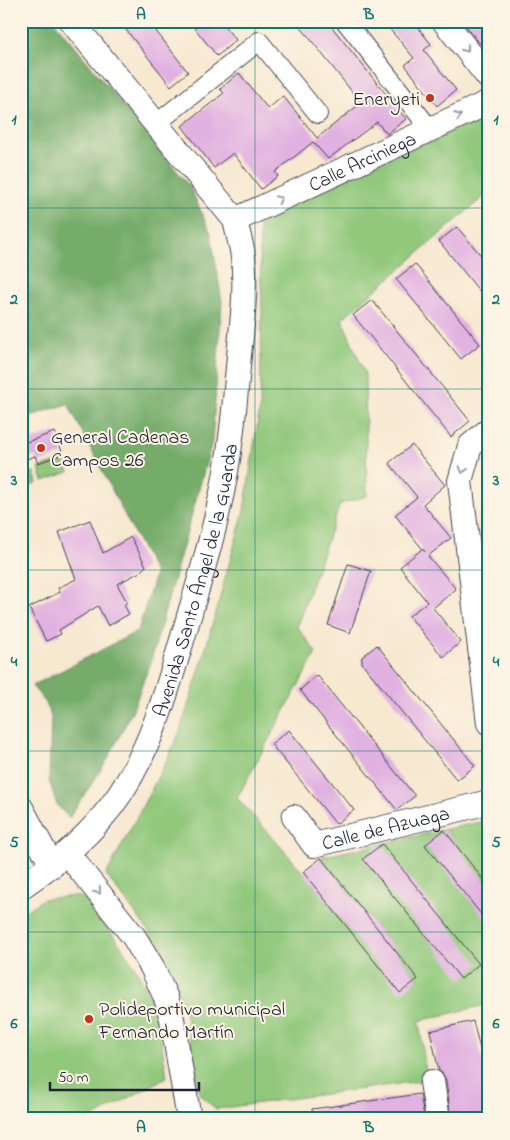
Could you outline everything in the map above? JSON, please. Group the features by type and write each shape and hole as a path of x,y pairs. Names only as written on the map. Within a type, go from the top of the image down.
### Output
{"street":[{"path":"71,21 235,220"},
{"path":"345,21 430,128"},
{"path":"444,21 489,78"},
{"path":"156,124 259,41 318,114"},
{"name":"Calle Arciniega","path":"235,220 489,102"},
{"name":"Avenida Santo Ángel de la Guarda","path":"21,887 60,859 92,830 116,799 138,764 164,698 209,549 220,504 233,419 242,323 243,280 242,251 235,220"},
{"path":"489,430 470,446 460,481 489,723"},
{"name":"Calle de Azuaga","path":"294,817 314,845 489,802"},
{"path":"21,808 44,851 60,859 134,937 152,967 166,998 172,1019 189,1119"},
{"path":"432,1082 438,1119"}],"green space":[{"path":"21,21 54,21 190,187 211,234 222,302 212,442 150,664 132,712 106,762 69,818 57,805 49,780 51,717 46,703 32,686 138,631 155,574 68,404 21,419"},
{"path":"489,107 489,192 342,319 365,374 367,496 340,504 297,626 316,653 237,798 303,872 368,952 418,979 321,857 489,820 489,1004 419,1021 427,1080 216,1109 199,1094 185,1010 170,968 148,930 106,875 167,760 180,731 201,665 244,511 260,407 262,313 259,221"},
{"path":"64,460 69,472 43,481 39,468"},
{"path":"26,466 29,474 34,472 37,483 21,489 21,467"},
{"name":"Polideportivo municipal Fernando Martín","path":"76,896 85,899 124,950 140,977 153,1006 167,1077 90,1119 21,1119 21,914 43,899"}],"building":[{"path":"119,21 148,21 188,72 171,86"},
{"path":"189,21 220,21 236,40 217,56"},
{"path":"296,21 327,21 406,119 387,134 377,122 328,159 313,142 275,172 278,176 261,189 233,153 214,168 182,126 224,93 220,89 239,73 268,109 283,96 317,138 361,103"},
{"path":"383,21 413,21 431,44 424,50 456,90 437,106 405,65 414,58"},
{"path":"462,21 489,21 489,55"},
{"path":"457,227 489,265 489,303 439,241"},
{"path":"415,264 480,344 461,359 396,279"},
{"path":"372,300 470,421 451,437 353,315"},
{"name":"General Cadenas Campos 26","path":"55,432 63,454 38,463 35,456 21,461 21,444"},
{"path":"412,445 445,485 423,504 451,538 428,556 456,589 433,608 461,642 443,657 409,616 427,602 400,567 422,549 425,552 395,515 417,497 389,463"},
{"path":"90,520 103,553 131,537 146,566 140,572 117,584 127,602 124,605 129,614 108,626 98,606 59,630 61,634 46,641 29,608 60,592 58,588 76,579 59,532"},
{"path":"348,564 371,571 350,633 328,625"},
{"path":"377,645 475,766 457,780 362,663 362,657"},
{"path":"317,675 415,796 397,810 300,690"},
{"path":"289,730 354,810 336,824 271,744"},
{"path":"444,830 489,887 489,924 425,845"},
{"path":"382,844 479,964 461,979 363,859"},
{"path":"321,858 418,979 400,993 303,872"},
{"path":"473,1021 489,1085 489,1119 451,1119 446,1080 439,1071 430,1031"},
{"path":"420,1094 424,1116 406,1117 407,1119 313,1119 312,1109"}],"place":[{"name":"Eneryeti","path":"430,98"},
{"name":"General Cadenas Campos 26","path":"41,448"},
{"name":"Polideportivo municipal Fernando Martín","path":"89,1019"}]}
